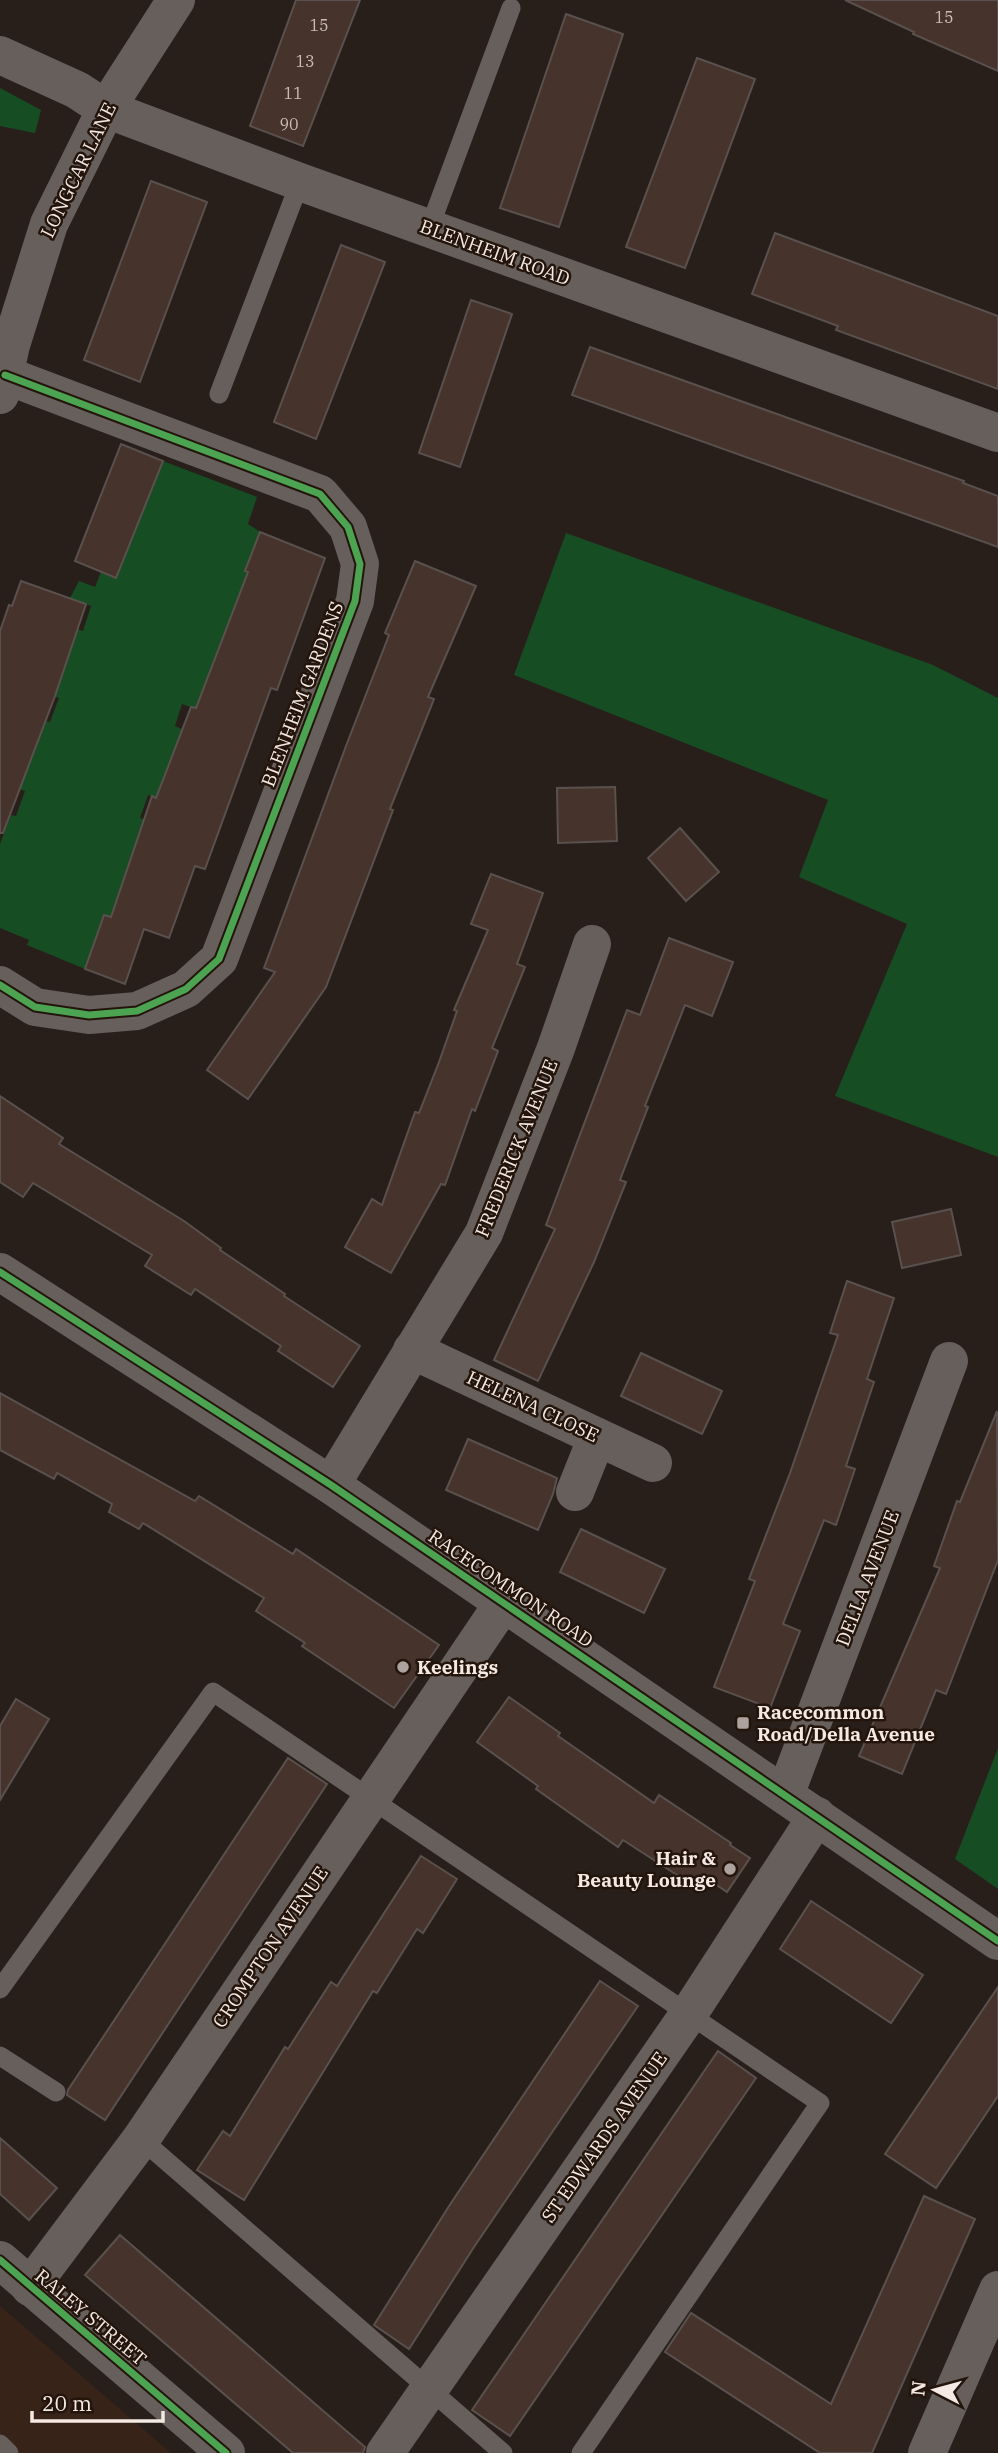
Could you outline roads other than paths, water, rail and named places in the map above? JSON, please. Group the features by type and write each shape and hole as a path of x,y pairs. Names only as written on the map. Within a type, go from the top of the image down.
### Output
{"street":[{"name":"LONGCAR LANE","path":"2,385 49,224 106,109 176,0"},
{"name":"BLENHEIM ROAD","path":"0,55 77,90 106,109 429,229 998,433"},
{"name":"BLENHEIM GARDENS","path":"0,985 35,1007 89,1014 137,1011 186,989 219,959 355,601 360,564 348,527 320,494 2,385"},
{"name":"FREDERICK AVENUE","path":"331,1485 484,1233 592,944"},
{"name":"RACECOMMON ROAD","path":"0,1272 331,1485 998,1941"},
{"name":"HELENA CLOSE","path":"412,1350 653,1463"},
{"name":"DELLA AVENUE","path":"785,1795 949,1361"},
{"path":"575,1492 597,1437"},
{"name":"CROMPTON AVENUE","path":"30,2287 141,2139 504,1602"},
{"name":"ST EDWARDS AVENUE","path":"384,2453 688,2015 817,1816"},
{"name":"RALEY STREET","path":"0,2260 226,2453"},
{"path":"927,2453 998,2290"}],"lane":[{"path":"429,229 512,8"},
{"path":"219,394 300,182"},
{"path":"0,1989 212,1692 820,2103 581,2453"},
{"path":"0,2056 56,2092"},
{"path":"141,2139 503,2453"},
{"path":"0,2444 9,2453"}],"place":[{"name":"Keelings","path":"403,1667"},
{"name":"Racecommon Road/Della Avenue","path":"743,1723"},
{"name":"Hair & Beauty Lounge","path":"730,1869"}]}
